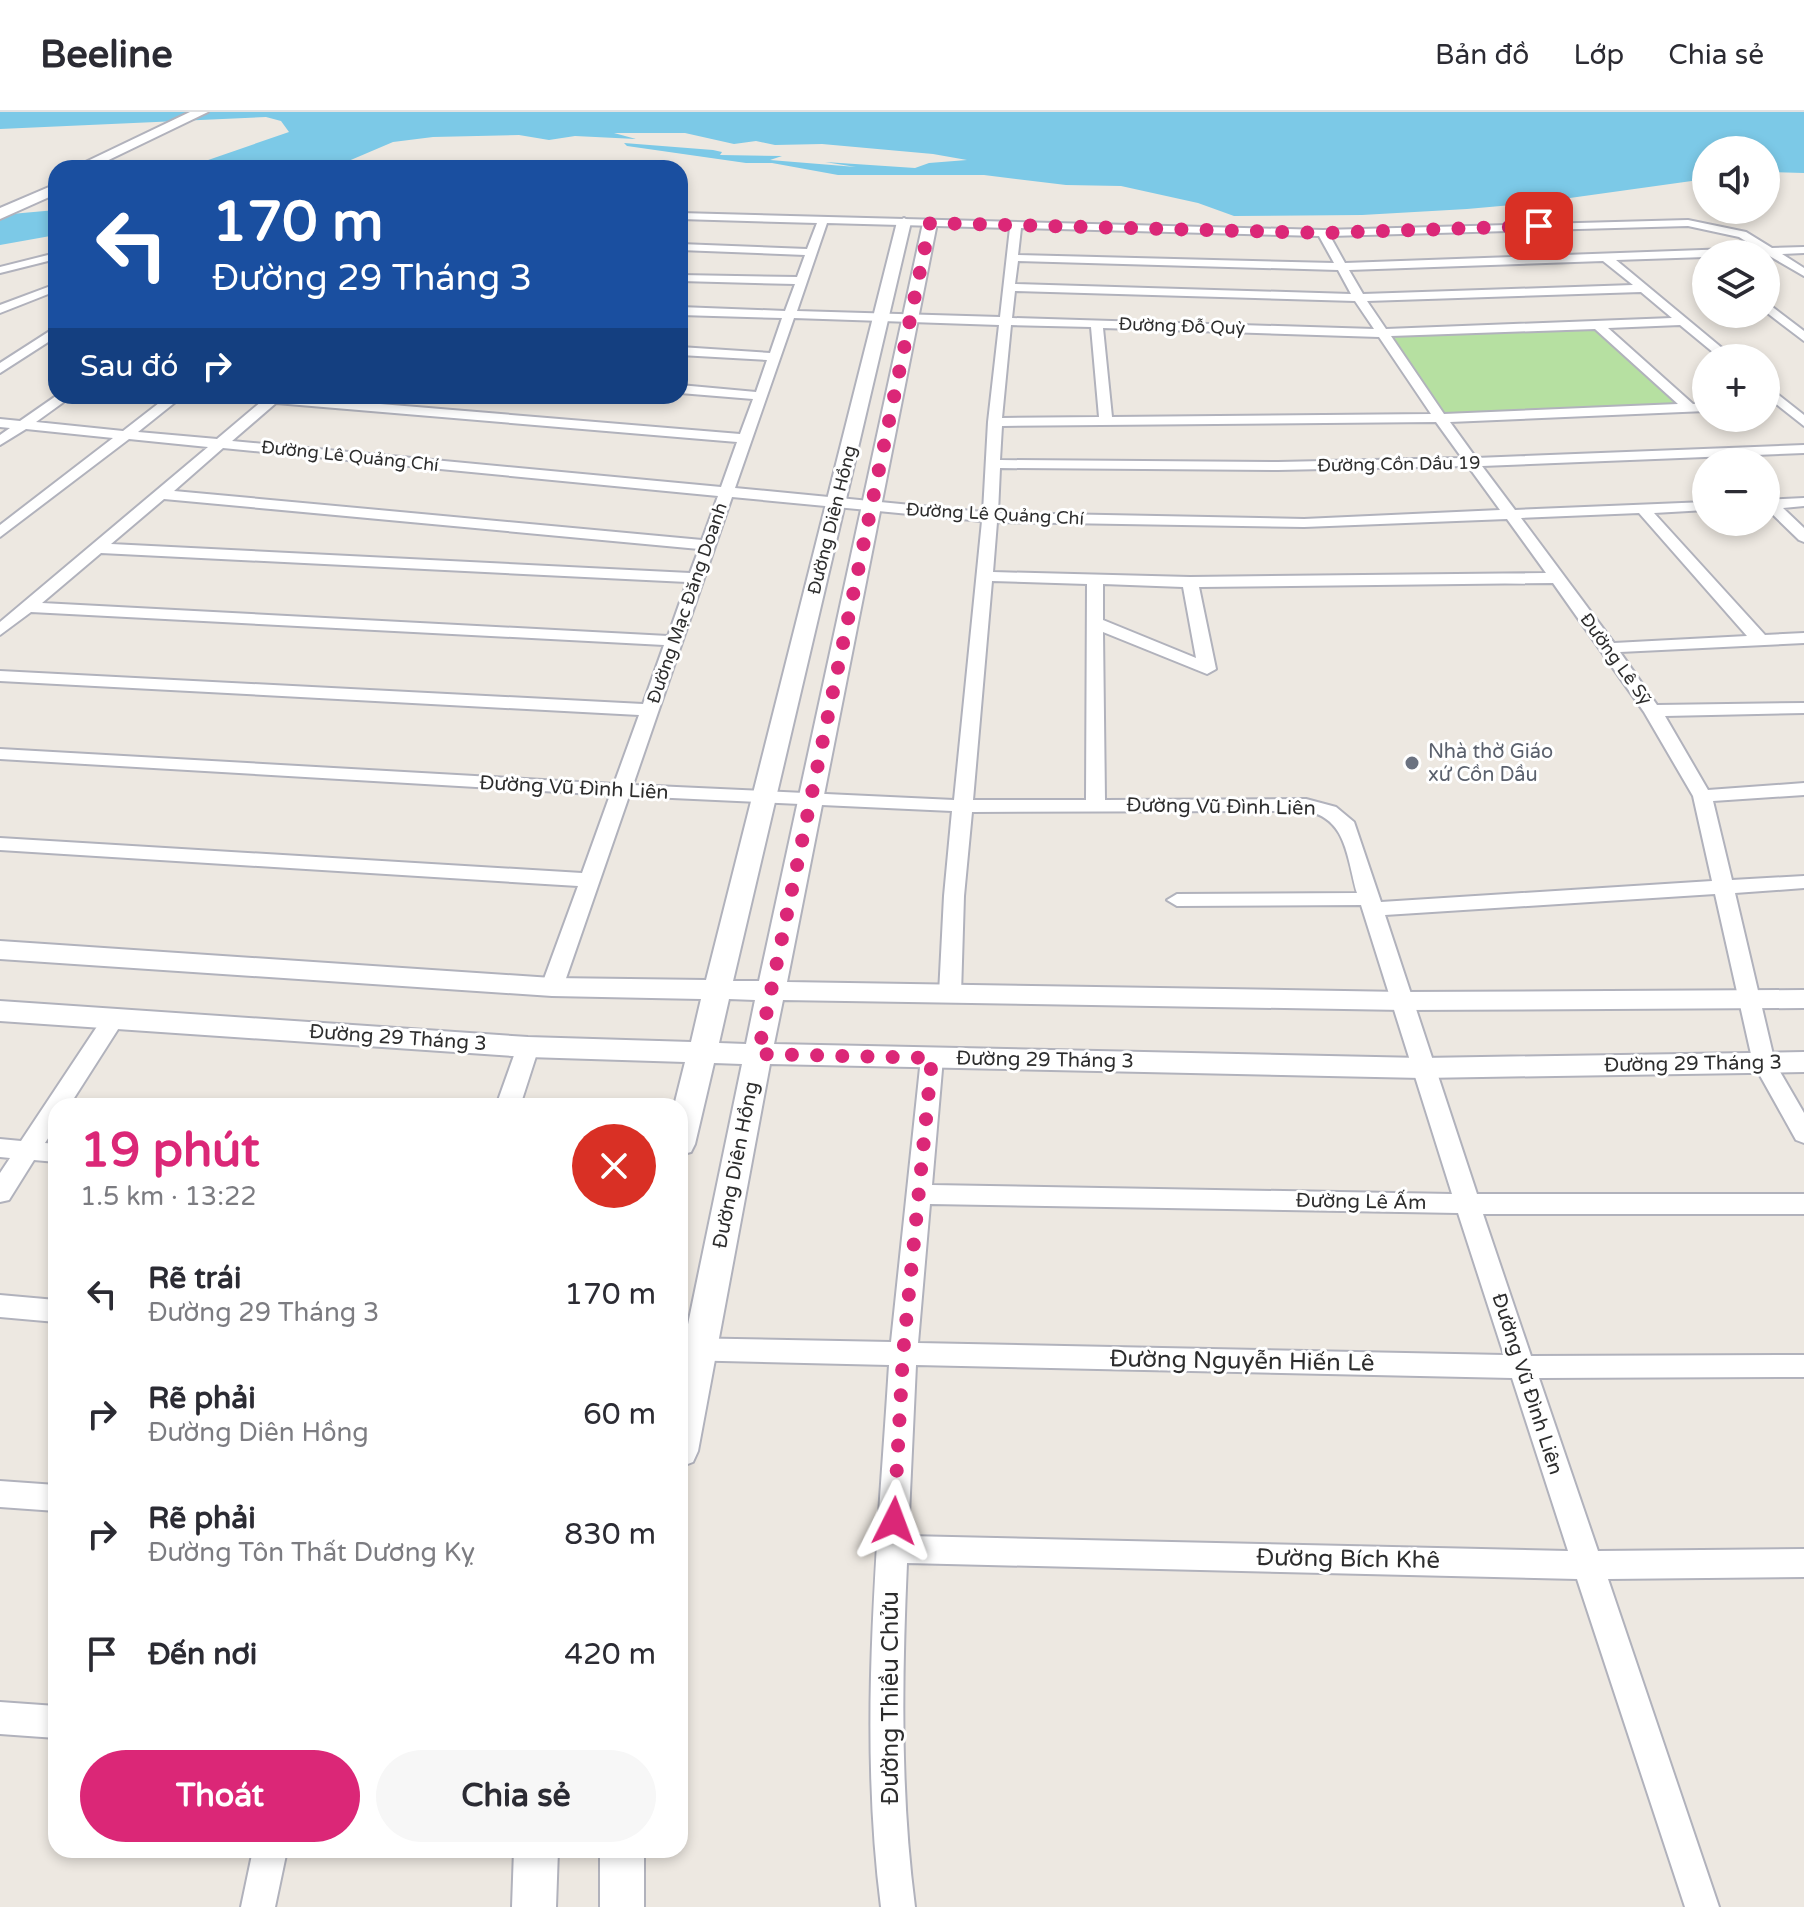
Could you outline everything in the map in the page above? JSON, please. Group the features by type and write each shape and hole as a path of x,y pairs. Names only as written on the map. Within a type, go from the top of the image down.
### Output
{"main road":[{"path":"97,160 201,112"},
{"path":"115,160 217,112"},
{"path":"0,205 48,183"},
{"path":"0,214 48,192"}],"street":[{"path":"688,216 1323,233 1688,223 1742,234 1753,240"},
{"name":"Đường Mạc Đăng Doanh","path":"552,987 823,220"},
{"name":"Đường Diên Hồng","path":"688,1111 881,317 917,222"},
{"name":"Đường Diên Hồng","path":"688,1369 690,1348 773,991 910,318 917,222"},
{"path":"950,994 954,896 985,576 995,422 1016,225"},
{"name":"Đường Lê Sỹ","path":"1323,233 1359,298 1440,418 1652,710 1702,796 1764,1063 1804,1134"},
{"path":"688,247 812,252"},
{"path":"1780,251 1804,250"},
{"path":"1012,258 1340,267 1692,254"},
{"path":"1780,256 1804,273"},
{"path":"0,270 48,258"},
{"path":"1607,258 1711,344"},
{"path":"688,278 802,281"},
{"path":"1009,287 1359,298 1645,288"},
{"path":"0,309 48,290"},
{"name":"Đường Đỗ Quỳ","path":"688,311 1384,333 1683,321"},
{"path":"1780,317 1804,337"},
{"path":"1097,324 1106,422"},
{"path":"1599,326 1689,407"},
{"path":"0,369 48,336"},
{"path":"688,352 774,357"},
{"path":"688,390 761,396"},
{"path":"1780,401 1804,422"},
{"path":"0,441 53,404"},
{"path":"0,532 166,404"},
{"path":"0,630 268,404"},
{"path":"344,404 745,439"},
{"path":"995,422 1440,418 1689,407"},
{"name":"Đường Lê Quảng Chí","path":"0,423 990,517 1304,523 1692,506"},
{"name":"Đường Cồn Dầu 19","path":"994,464 1278,466 1804,449"},
{"path":"161,494 708,545"},
{"path":"1780,503 1804,502"},
{"path":"1642,508 1760,640"},
{"path":"1780,514 1804,537"},
{"path":"96,548 697,578"},
{"path":"985,576 1190,582 1556,578"},
{"path":"1095,579 1096,806"},
{"path":"1097,623 1207,669 1190,582"},
{"path":"27,607 674,641"},
{"path":"1609,648 1804,638"},
{"path":"0,676 650,710"},
{"path":"1652,710 1804,708"},
{"name":"Đường Vũ Đình Liên","path":"0,754 764,799 962,806 1306,805 1325,808 1341,816 1347,826 1422,1068 1702,1907"},
{"path":"1702,796 1804,789"},
{"path":"0,844 590,880"},
{"path":"1177,900 1372,904 1804,882"},
{"path":"0,950 552,987 1403,1001 1804,999"},
{"name":"Đường 29 Tháng 3","path":"0,1011 528,1047 758,1054 1422,1068 1804,1062"},
{"path":"62,1098 114,1018"},
{"path":"511,1098 528,1047"},
{"name":"Đường Thiều Chửu","path":"898,1907 890,1846 887,1658 903,1354 932,1058"},
{"path":"0,1193 48,1120"},
{"path":"0,1148 48,1152"},
{"name":"Đường Lê Ấm","path":"919,1194 1467,1204 1804,1204"},
{"path":"0,1306 48,1310"},
{"name":"Đường Nguyễn Hiến Lê","path":"690,1348 1521,1367 1804,1366"},
{"path":"0,1494 48,1497"},
{"name":"Đường Bích Khê","path":"893,1549 1587,1565 1804,1563"},
{"path":"0,1718 48,1721"},
{"path":"258,1907 268,1858"},
{"path":"534,1907 536,1858"},
{"path":"622,1858 622,1907"}],"green space":[{"path":"1599,326 1689,407 1440,418 1384,333"}],"water":[{"path":"0,112 1804,112 1804,173 1780,172 1780,136 1692,136 1692,181 1467,209 1362,215 1234,216 1198,203 1121,186 1066,185 984,175 838,175 772,163 746,163 627,146 624,143 713,150 722,152 720,155 782,156 770,160 856,167 825,162 915,168 929,163 967,160 822,144 775,145 756,141 734,144 685,133 614,133 636,139 575,136 549,140 519,135 433,137 393,142 351,160 208,160 289,132 281,121 266,117 0,129"},
{"path":"48,211 48,236 0,245 0,215"}],"place":[{"name":"Nhà thờ Giáo xứ Cồn Dầu","path":"1412,763"}],"route":[{"path":"894,1521 903,1354 932,1058 758,1054 930,223 1323,233 1539,226"}]}
